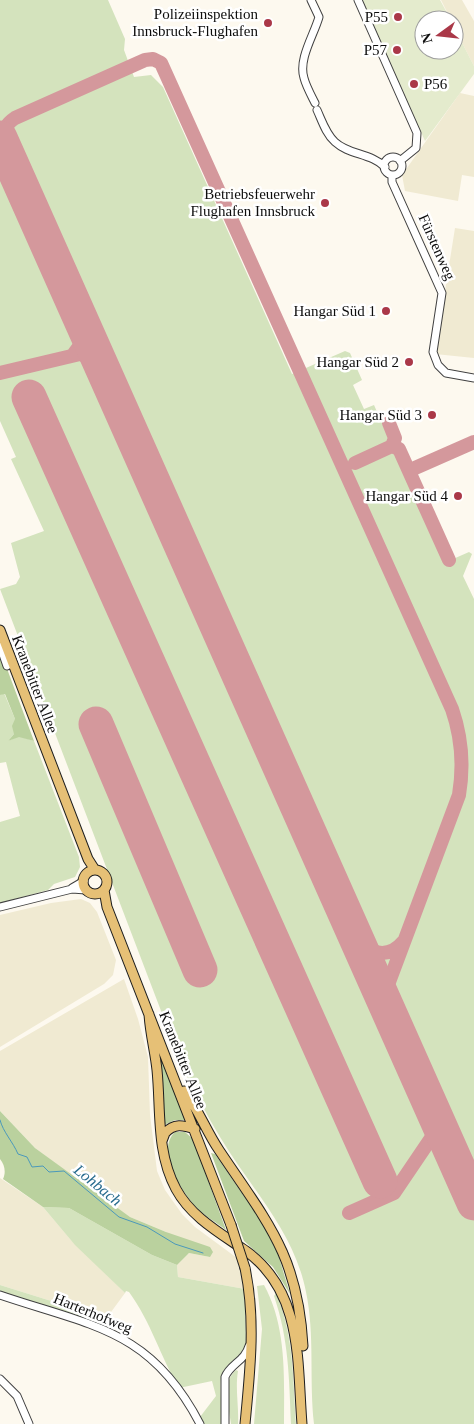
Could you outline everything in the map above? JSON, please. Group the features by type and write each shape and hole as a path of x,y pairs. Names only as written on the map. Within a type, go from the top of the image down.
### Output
{"main road":[{"name":"Kranebitter Allee","path":"0,630 88,859 88,878 105,876 107,883 100,892 176,1081 231,1225 245,1268 250,1293 252,1330 250,1368"},
{"path":"88,878 100,892"},
{"path":"149,1014 157,1071 162,1144 171,1178 187,1205 208,1225 252,1256 278,1286 292,1318 299,1369 302,1424"},
{"path":"176,1081 189,1097 217,1147 263,1214 281,1246 295,1284 301,1314 303,1353 299,1369"},
{"path":"162,1144 165,1133 172,1127 182,1125 195,1130"},
{"path":"246,1424 250,1368"}],"street":[{"path":"322,0 312,2 319,17 304,59 303,77 328,135 343,147 378,159 387,172 395,174 402,168 400,161"},
{"path":"358,0 417,134 416,148 400,161"},
{"path":"385,167 390,158 400,161"},
{"name":"Fürstenweg","path":"395,174 396,190 442,293 433,349 436,361 446,373 474,378"},
{"name":"Kranebitter Allee","path":"0,646 7,666"},
{"path":"0,907 72,888 88,878"},
{"name":"Harterhofweg","path":"0,1295 67,1315 134,1344 166,1374 200,1424"},
{"path":"225,1424 224,1380 231,1368 241,1361 248,1352 252,1330"},
{"path":"241,1361 250,1368"},
{"path":"231,1368 250,1368"},
{"path":"0,1379 17,1396 29,1424"}],"shaded area":[{"path":"441,0 462,0 474,21 474,66 464,46 464,10 446,10"},
{"path":"460,93 474,96 474,177 462,175 458,201 405,191 402,175"},
{"path":"455,228 474,231 474,358 435,354"},
{"path":"81,899 90,903 97,912 116,960 113,975 104,984 0,1047 0,915 51,903"},
{"path":"124,979 138,1019 148,1057 150,1115 157,1171 165,1190 182,1214 195,1227 237,1258 245,1289 178,1277 177,1265 189,1253 210,1257 166,1232 130,1217 99,1196 35,1148 0,1111 0,1051"},
{"path":"0,1178 43,1207 71,1240 125,1293 103,1323 71,1305 0,1285"}],"green space":[{"path":"0,0 108,0 125,39 124,50 134,77 151,75 163,87 292,374 345,351 350,353 362,380 353,385 364,409 374,405 444,563 469,552 472,554 463,576 474,599 474,1424 314,1424 309,1308 300,1270 282,1230 220,1137 184,1071 0,589 16,584 20,577 11,543 44,531 11,459 16,457 0,421"},
{"path":"362,0 440,0 446,10 414,10 414,60 464,60 464,46 474,66 474,74 425,141"},
{"path":"0,650 34,741 19,737 8,741 14,734 12,726 15,719 5,694 0,695"},
{"path":"4,693 15,719 14,734 8,741 19,736 34,741 79,857 80,867 75,877 54,884 48,890 0,903 0,822 20,816 6,762 0,763 0,695"},
{"path":"158,1053 160,1053 186,1120 175,1120 164,1125"},
{"path":"0,1111 35,1148 130,1217 210,1247 213,1252 210,1257 189,1253 177,1265 152,1255 69,1208 43,1207 3,1179 4,1169 0,1159"},
{"path":"175,1132 185,1132 193,1139 226,1230 197,1208 178,1182 169,1160 168,1150 170,1140"},
{"path":"211,1153 215,1154 263,1224 278,1254 290,1294 273,1267 244,1241"},
{"path":"43,1207 69,1208 152,1255 177,1265 178,1277 245,1289 246,1348 222,1374 222,1424 203,1424 200,1417 216,1396 212,1381 179,1388 137,1303 129,1292 126,1291 125,1293 75,1245"},
{"path":"0,1285 71,1305 103,1323 100,1328 0,1295"},
{"path":"264,1285 277,1318 283,1353 284,1424 254,1424 262,1329 257,1286"},
{"path":"276,1293 282,1309 289,1341 296,1424 291,1424 287,1359 283,1328 274,1296"},
{"path":"236,1370 238,1371 238,1424 231,1424 227,1388 231,1375"}],"waterway":[{"name":"Lohbach","path":"0,1120 3,1129 18,1154 27,1157 32,1167 43,1166 49,1172 64,1171 119,1217 147,1227 175,1244 203,1253"}],"taxiway":[{"path":"5,149 4,132 8,124 15,118 145,60 153,59 161,63 452,709 458,730 461,752 459,795 386,990 385,998 388,1010"},
{"path":"73,355 84,340 81,320"},
{"path":"0,373 80,354 93,358 102,368"},
{"path":"355,463 392,446 395,438 389,423"},
{"path":"415,468 474,442"},
{"path":"392,446 399,449 449,560"},
{"path":"355,936 365,947 378,953 391,951 403,942"},
{"path":"349,1213 394,1193 440,1125"},
{"path":"463,1178 474,1189"}],"runway":[{"path":"0,138 474,1203"},
{"path":"29,397 380,1181"},
{"path":"96,724 200,970"}],"place":[{"name":"P55","path":"398,17"},
{"name":"Polizeiinspektion Innsbruck-Flughafen","path":"268,23"},
{"name":"P57","path":"397,50"},
{"name":"P56","path":"414,84"},
{"name":"Betriebsfeuerwehr Flughafen Innsbruck","path":"325,203"},
{"name":"Hangar Süd 1","path":"386,311"},
{"name":"Hangar Süd 2","path":"409,362"},
{"name":"Hangar Süd 3","path":"432,415"},
{"name":"Hangar Süd 4","path":"458,496"}]}
